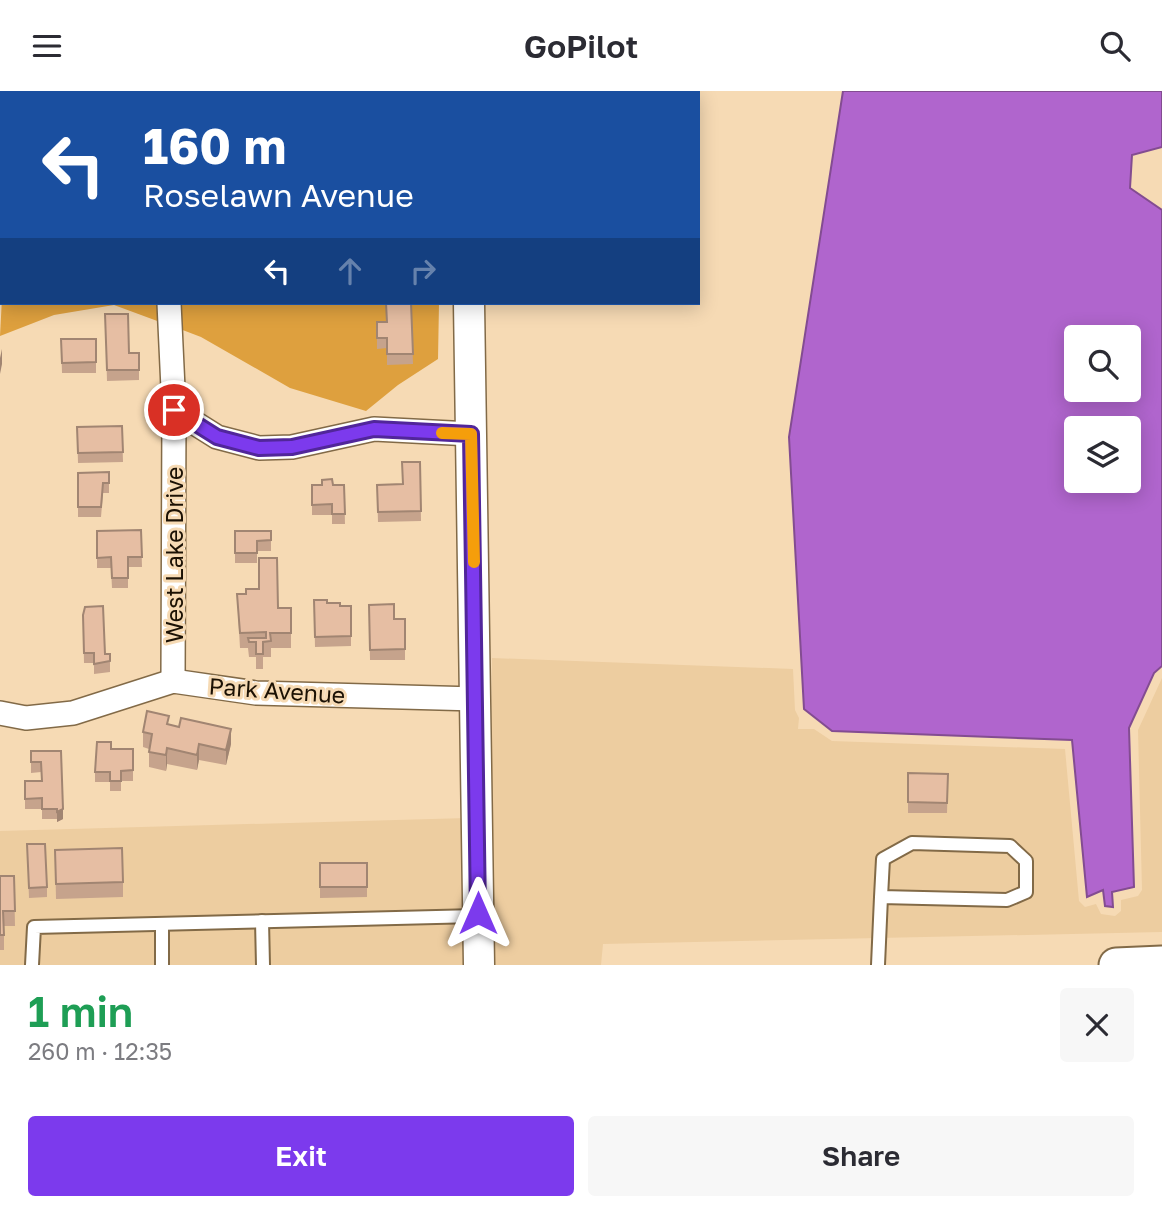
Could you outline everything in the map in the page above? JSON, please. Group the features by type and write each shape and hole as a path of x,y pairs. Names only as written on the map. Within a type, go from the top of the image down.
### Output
{"main road":[{"path":"1116,965 1162,963"}],"street":[{"name":"West Lake Drive","path":"169,305 174,410 173,681"},
{"path":"469,305 478,965"},
{"path":"174,410 217,437 259,448 292,447 374,429 471,434"},
{"name":"Park Avenue","path":"0,713 26,718 73,713 173,681 256,693 476,699"}],"lane":[{"path":"878,965 881,897 883,859 912,843 1010,846 1026,860 1026,892 1007,900 881,897"},
{"path":"32,965 34,927 478,916"},
{"path":"262,921 263,965"},
{"path":"162,924 162,965"}],"shaded area":[{"path":"843,91 1162,91 1162,147 1132,155 1130,188 1162,210 1162,666 1154,673 1129,728 1134,887 1112,892 1113,907 1105,906 1103,890 1087,897 1072,740 832,731 804,709 789,437"},
{"path":"2,305 114,305 54,315 0,336"},
{"path":"114,305 158,305 160,322"},
{"path":"179,305 439,305 438,359 398,385 366,411 290,388 201,337 180,329"},
{"path":"492,658 793,669 798,729 814,729 832,741 1065,749 1079,901 1085,907 1096,904 1101,914 1115,916 1121,911 1121,900 1138,896 1142,890 1138,730 1162,678 1162,932 603,944 601,965 489,965"},
{"path":"467,818 468,965 0,965 0,831"}],"building":[{"path":"386,305 411,305 413,354 387,354 387,338 377,338 377,322 387,322"},
{"path":"105,314 128,314 129,353 139,353 139,370 107,370"},
{"path":"61,339 96,339 96,362 62,363"},
{"path":"122,426 123,452 78,453 77,427"},
{"path":"402,462 420,462 421,511 378,512 377,485 403,484"},
{"path":"109,472 109,483 103,483 101,507 78,507 78,473"},
{"path":"332,479 333,485 344,485 345,514 332,514 332,504 312,505 312,485 322,485 322,480"},
{"path":"141,530 142,557 128,557 128,578 112,578 111,557 97,558 97,531"},
{"path":"235,531 271,531 271,540 257,541 257,553 235,553"},
{"path":"259,558 277,558 278,608 291,608 291,633 270,633 271,641 263,642 263,654 256,654 256,642 249,642 248,638 266,638 266,632 240,633 237,594 246,594 246,589 259,589"},
{"path":"314,600 351,606 351,636 315,637"},
{"path":"394,604 394,619 405,619 405,649 370,650 369,605"},
{"path":"103,606 105,654 110,654 110,661 94,664 94,653 84,653 83,615 85,607"},
{"path":"147,711 169,716 167,724 179,727 181,718 231,729 226,750 199,744 197,755 167,748 166,755 149,752 152,734 143,732"},
{"path":"97,742 111,742 111,749 133,749 133,770 121,771 121,781 110,781 110,772 95,772"},
{"path":"31,751 61,751 63,809 57,812 57,809 42,809 42,798 25,799 25,781 42,781 41,762 31,762"},
{"path":"908,773 948,774 947,803 908,802"},
{"path":"27,844 45,844 47,887 29,888"},
{"path":"122,848 123,882 56,884 55,850"},
{"path":"320,863 367,863 367,887 320,887"},
{"path":"0,876 14,876 15,911 3,911 4,935 0,935"}],"slow traffic":[{"path":"442,433 471,434 474,562"}],"route":[{"path":"174,410 217,437 259,448 292,447 374,429 471,434 478,913"}]}
